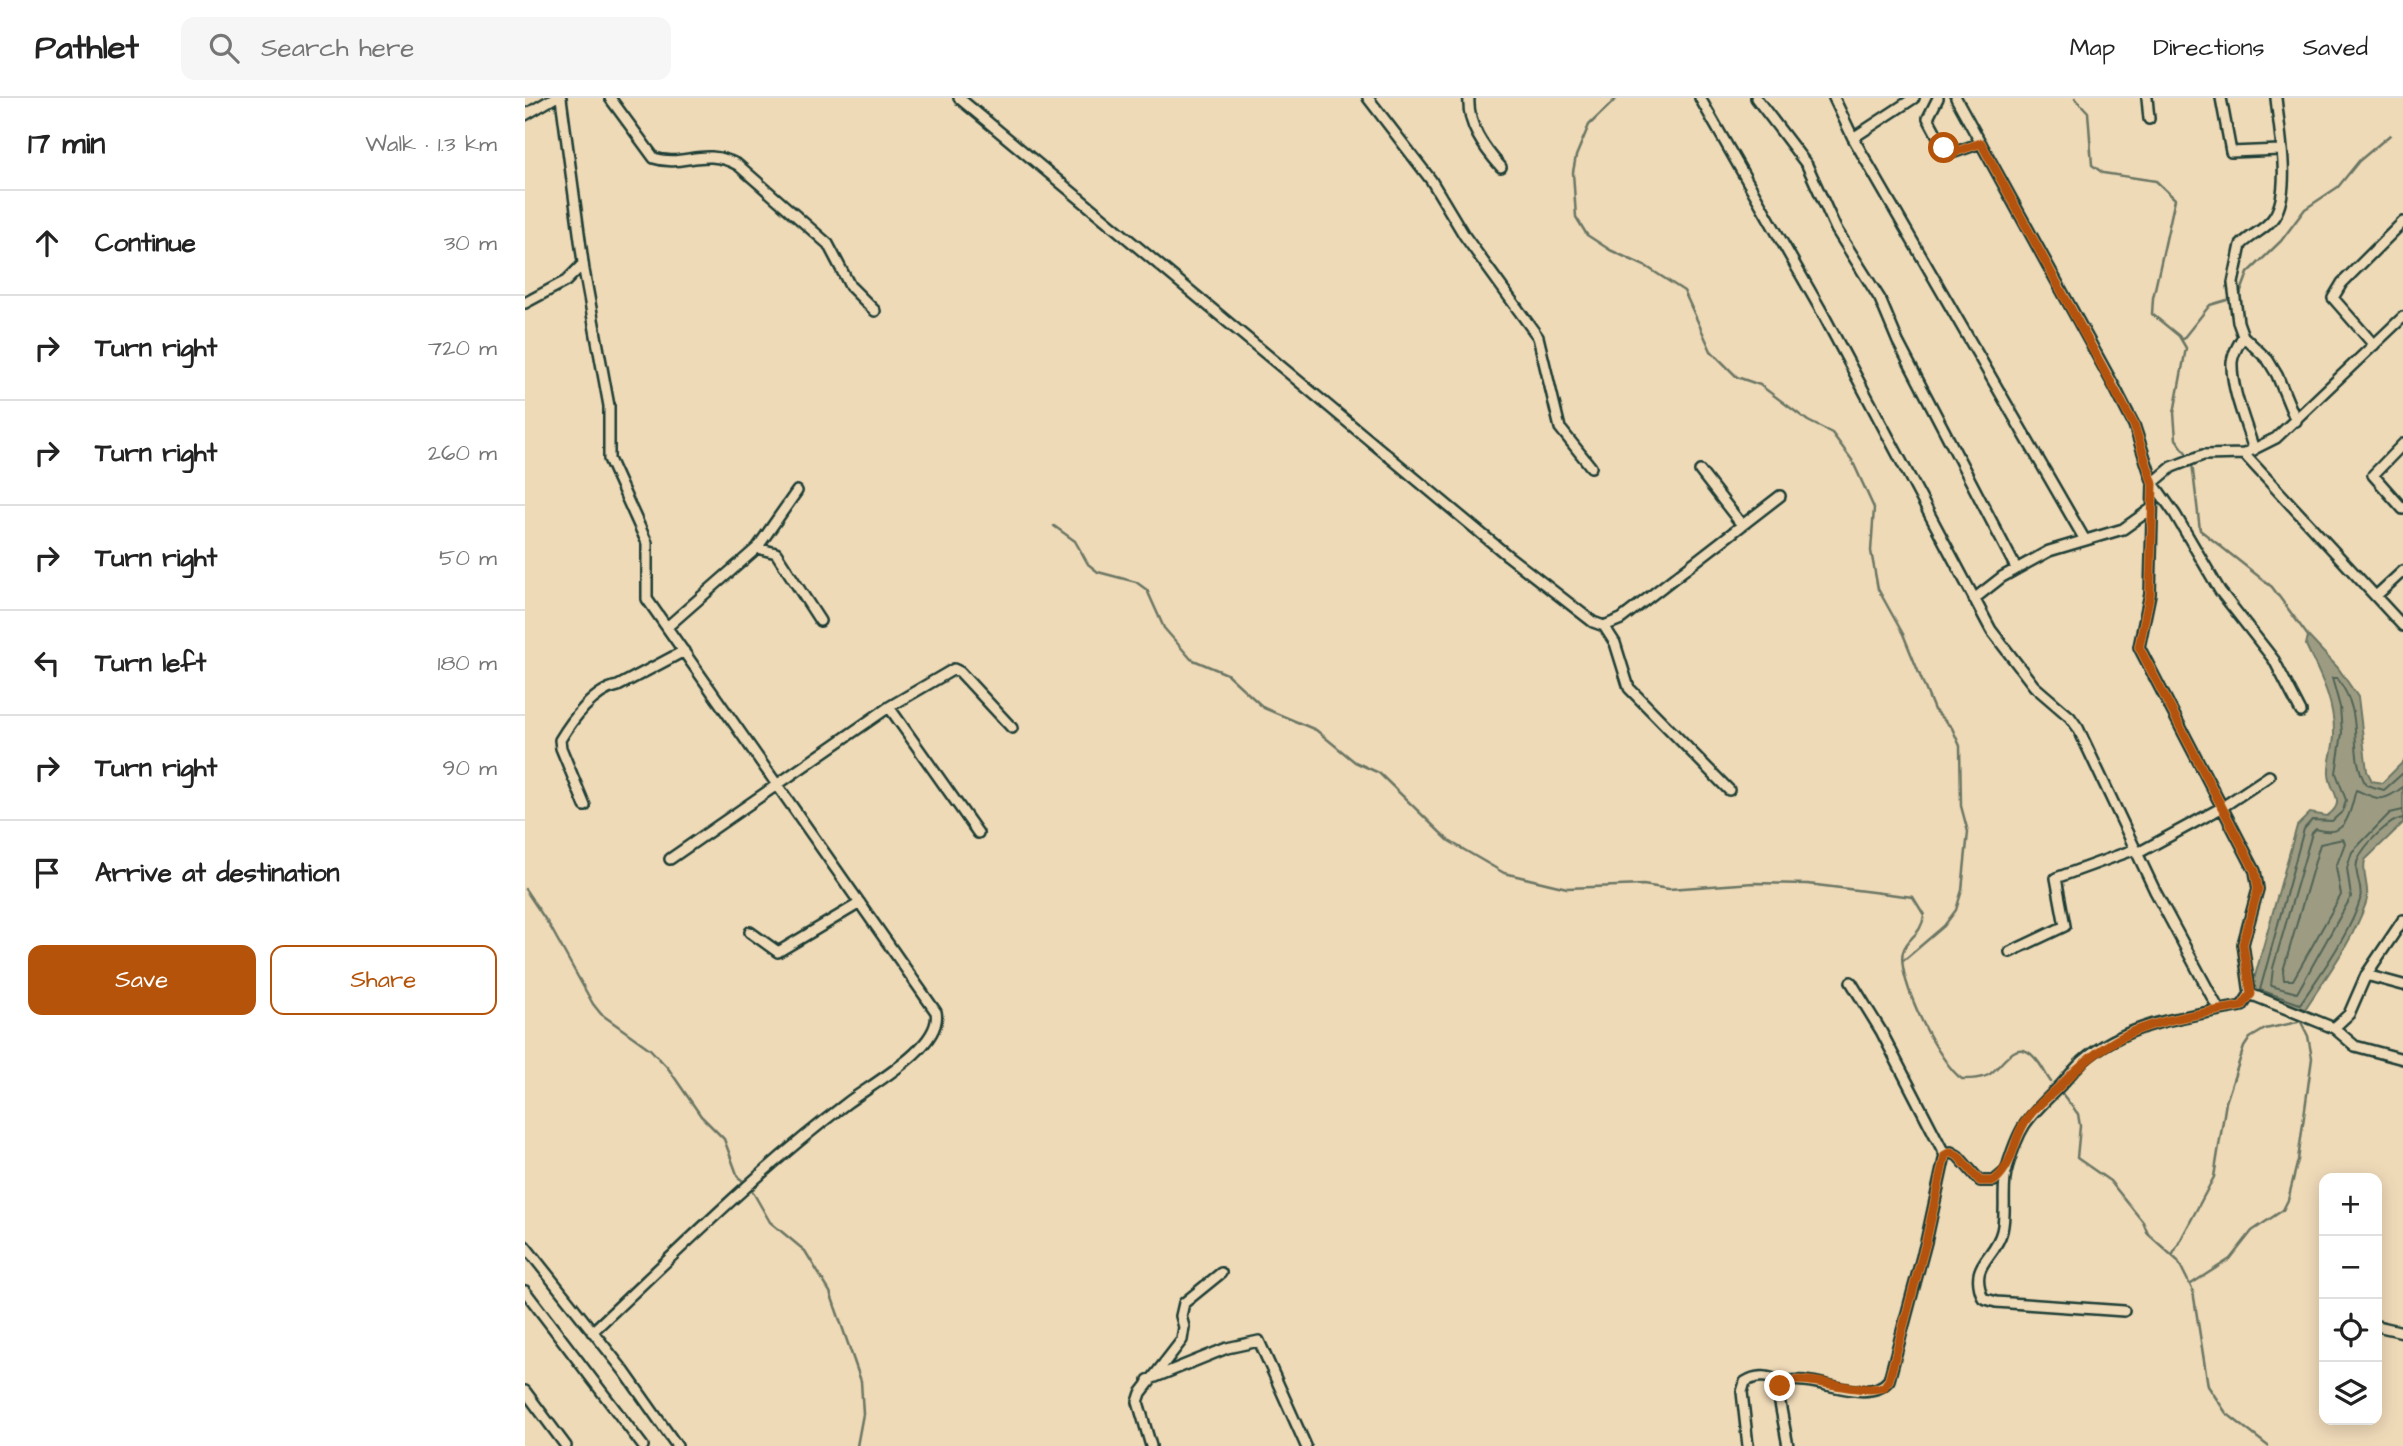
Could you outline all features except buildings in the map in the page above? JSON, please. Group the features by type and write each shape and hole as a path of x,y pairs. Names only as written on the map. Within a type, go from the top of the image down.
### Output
{"street":[{"path":"525,115 554,98"},
{"path":"561,98 583,264 609,406 609,459 647,543 647,599 936,1012 938,1020 934,1033 925,1044 846,1104 734,1196 592,1332"},
{"path":"610,98 653,158 663,161 709,155 723,157 738,165 828,244 850,286 875,311"},
{"path":"959,98 1507,555 1537,576 1584,617 1604,626 1615,643 1629,688 1729,790"},
{"path":"1368,98 1431,180 1464,235 1538,337 1560,428 1591,467"},
{"path":"1469,98 1470,116 1477,135 1501,167"},
{"path":"1700,98 1822,312 1974,599 2016,664 2034,686 2078,728 2137,851 2219,1010"},
{"path":"1756,98 1807,165 1836,229 1880,299 1898,342 2016,568"},
{"path":"1834,98 1853,138 2085,540"},
{"path":"1853,138 1914,98"},
{"path":"1938,98 1928,118 1944,148 1955,152 1981,143"},
{"path":"1956,98 2134,425 2153,484 2175,514 2220,591 2274,660 2301,712"},
{"path":"2147,98 2149,119"},
{"path":"2221,98 2231,152 2280,150"},
{"path":"2276,98 2283,179 2279,208 2268,225 2246,240 2238,252 2234,304 2243,336 2268,360 2297,421"},
{"path":"2374,345 2333,298 2342,283 2403,222"},
{"path":"525,303 566,281 583,264"},
{"path":"2124,1311 1996,1302 1983,1298 1979,1275 1982,1263 2002,1233 2007,1170 2030,1114 2083,1060 2116,1038 2146,1024 2242,1006 2251,994 2243,944 2257,881 2139,647 2150,594 2153,484 2172,467 2203,456 2244,454 2254,450 2297,421 2403,317"},
{"path":"2243,336 2235,351 2232,365 2254,450"},
{"path":"2403,444 2374,475 2403,509"},
{"path":"2244,454 2403,626"},
{"path":"1700,471 1742,525"},
{"path":"667,627 757,548 797,491"},
{"path":"1604,626 1622,619 1780,496"},
{"path":"1974,599 2016,568 2049,551 2123,529 2151,509"},
{"path":"757,548 776,553 820,621"},
{"path":"2377,595 2403,571"},
{"path":"585,806 560,740 566,730 606,688 618,686 684,651"},
{"path":"670,859 889,706 954,669 960,672 1012,728"},
{"path":"889,706 978,833"},
{"path":"2010,952 2065,926 2056,878 2137,851 2221,808 2269,776"},
{"path":"750,932 778,952 860,903"},
{"path":"2334,1028 2349,1014 2366,975 2403,920"},
{"path":"2366,975 2403,985"},
{"path":"1748,1446 1742,1392 1745,1382 1753,1377 1764,1375 1784,1382 1808,1380 1864,1391 1884,1387 1889,1380 1926,1242 1945,1155 1881,1031 1851,982"},
{"path":"2251,994 2334,1028 2354,1046 2403,1059"},
{"path":"1945,1155 1951,1152 1958,1156 1980,1181 1994,1181 2007,1170"},
{"path":"525,1246 677,1446"},
{"path":"1151,1446 1137,1402 1148,1380 1182,1340 1184,1327 1181,1316 1184,1303 1221,1273"},
{"path":"525,1291 643,1446"},
{"path":"2382,1327 2403,1332"},
{"path":"1148,1380 1227,1348 1253,1339 1259,1341 1306,1446"},
{"path":"1784,1382 1779,1393 1788,1446"},
{"path":"525,1391 566,1446"}],"water":[{"path":"2308,636 2338,668 2358,697 2367,771 2372,781 2382,783 2403,762 2403,823 2365,860 2367,898 2360,918 2302,1014 2250,994 2297,826 2310,813 2327,816 2333,811 2337,801 2329,774 2334,736 2333,719 2325,686 2306,645"}],"waterway":[{"path":"1617,98 1589,125 1576,156 1573,172 1576,217 1587,235 1610,250 1647,267 1684,291 1711,351 1737,377 1760,385 1808,421 1832,433 1852,460 1874,508 1871,551 1878,589 1903,634 1934,710 1952,728 1960,746 1961,806 1968,832 1962,890 1956,910 1944,926 1903,961"},
{"path":"2075,98 2088,112 2092,165 2103,173 2156,181 2175,199 2153,298 2152,314 2179,336 2186,348 2174,413 2176,439 2189,457"},
{"path":"2239,297 2248,273 2281,241 2305,209 2338,187 2359,161 2390,135"},
{"path":"2182,340 2210,305 2227,300"},
{"path":"2192,463 2200,530 2272,587 2308,636"},
{"path":"1054,526 1075,541 1088,564 1098,572 1136,582 1147,590 1164,628 1191,659 1227,674 1264,708 1316,730 1355,762 1379,773 1449,841 1504,873 1567,888 1643,885 1669,889 1754,883 1808,884 1913,897 1924,915 1923,922 1903,952 1906,981 1932,1040 1953,1071 1962,1079 1984,1077 2011,1054 2022,1050 2037,1061 2051,1082"},
{"path":"525,889 551,928 593,1004 601,1014 650,1049 668,1068 701,1116 724,1139 738,1177 743,1181"},
{"path":"2191,1284 2230,1259 2252,1231 2283,1210 2288,1200 2298,1160 2312,1058 2308,1036 2299,1018"},
{"path":"2172,1256 2214,1177 2226,1102 2244,1047 2250,1038 2265,1029 2298,1022"},
{"path":"2060,1091 2078,1114 2080,1126 2077,1158 2110,1181 2143,1222 2148,1234 2178,1261 2193,1291 2208,1386 2226,1413 2268,1446"},
{"path":"750,1187 770,1222 805,1251 830,1292 861,1381 863,1414 857,1446"}],"route":[{"path":"1780,1386 1790,1380 1808,1380 1864,1391 1884,1387 1889,1380 1938,1194 1945,1155 1951,1152 1958,1156 1980,1181 1994,1181 2007,1170 2022,1126 2030,1114 2083,1060 2108,1042 2146,1024 2242,1006 2251,994 2243,944 2258,889 2255,871 2139,647 2142,620 2150,594 2153,484 2134,425 1981,143 1955,152 1944,148"}]}
